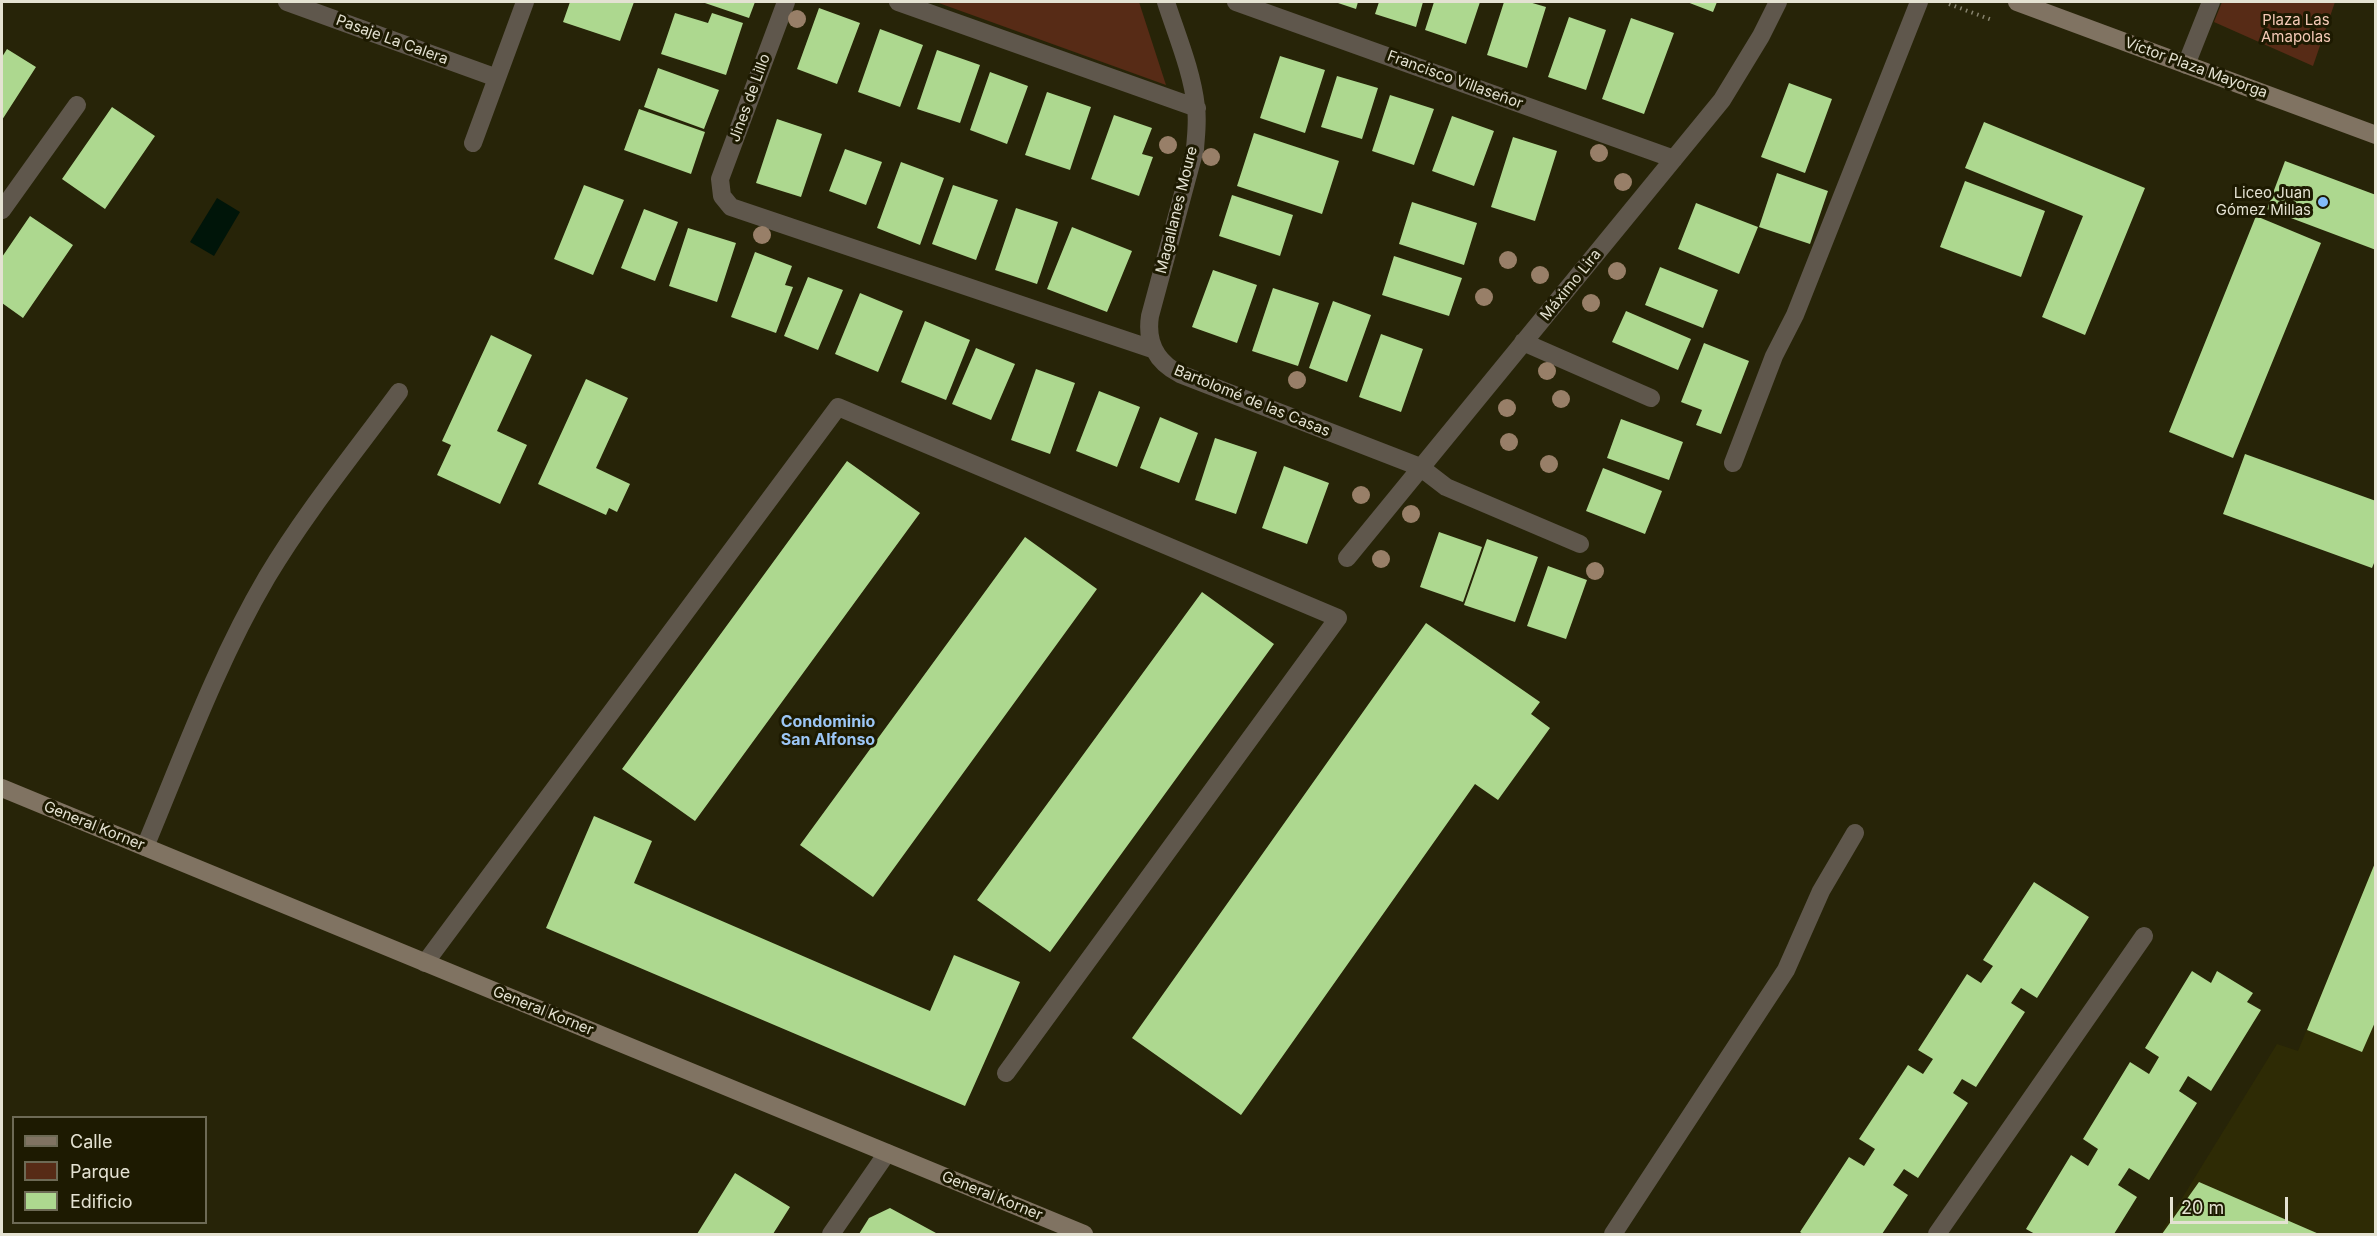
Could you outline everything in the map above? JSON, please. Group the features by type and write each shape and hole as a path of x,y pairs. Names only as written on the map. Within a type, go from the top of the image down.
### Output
{"street":[{"name":"Pasaje La Calera","path":"287,2 497,78"},
{"path":"473,143 525,2"},
{"name":"Jines de Lillo","path":"722,196 720,179 786,2"},
{"path":"898,2 1197,108"},
{"name":"Magallanes Moure","path":"1152,349 1148,327 1150,316 1195,149 1197,108 1166,2"},
{"name":"Francisco Villaseñor","path":"1236,2 1674,159"},
{"name":"Máximo Lira","path":"1347,558 1722,100 1753,51 1778,2"},
{"path":"1733,463 1774,357 1796,315 1919,2"},
{"name":"Víctor Plaza Mayorga","path":"2017,2 2376,135"},
{"path":"2186,65 2211,2"},
{"path":"2,210 77,105"},
{"name":"Bartolomé de las Casas","path":"722,196 730,207 1152,349 1168,368 1180,374 1420,467 1446,487 1580,544"},
{"path":"1523,342 1652,398"},
{"path":"145,847 220,667 267,576 399,392"},
{"path":"425,963 838,407 1338,618 1006,1073"},
{"name":"General Korner","path":"2,788 1084,1234"},
{"path":"1613,1234 1786,970 1821,891 1855,832"},
{"path":"1937,1234 2144,936"},
{"path":"831,1234 887,1153"}],"shaded area":[{"path":"217,198 240,212 214,256 190,242"},
{"path":"2375,862 2375,1234 2160,1234 2277,1044 2298,1051"}],"green space":[{"path":"936,2 1139,2 1166,85"},
{"name":"Plaza Las Amapolas","path":"2222,2 2335,2 2313,66 2214,22"}],"building":[{"path":"570,2 634,2 620,41 563,22"},
{"path":"702,2 755,2 749,18"},
{"path":"1335,2 1358,2 1356,9"},
{"path":"1379,2 1423,2 1416,27 1375,14"},
{"path":"1434,2 1480,2 1466,44 1425,30"},
{"path":"1504,2 1529,2 1546,7 1527,68 1487,55"},
{"path":"1687,2 1717,2 1713,12"},
{"path":"819,8 860,23 837,84 797,69"},
{"path":"675,13 708,23 712,13 743,23 726,75 661,54"},
{"path":"1569,17 1606,30 1586,90 1548,77"},
{"path":"1631,18 1674,33 1644,114 1602,99"},
{"path":"880,29 923,45 900,107 858,92"},
{"path":"7,49 36,67 2,120 2,57"},
{"path":"937,50 980,65 960,123 917,109"},
{"path":"1280,56 1325,70 1305,133 1260,118"},
{"path":"658,68 719,90 704,129 644,107"},
{"path":"990,72 1028,86 1007,144 970,130"},
{"path":"1337,76 1378,88 1362,139 1321,127"},
{"path":"1789,83 1832,99 1805,173 1761,157"},
{"path":"1047,92 1091,107 1070,170 1025,155"},
{"path":"1390,95 1434,109 1414,165 1372,151"},
{"path":"112,107 155,136 105,209 62,179"},
{"path":"639,109 705,132 691,174 624,150"},
{"path":"1114,115 1152,128 1142,154 1153,157 1139,196 1091,179"},
{"path":"1452,116 1494,131 1474,186 1432,171"},
{"path":"777,119 822,134 801,197 756,183"},
{"path":"1984,122 2145,188 2085,335 2042,317 2083,216 1965,168"},
{"path":"1254,133 1339,161 1322,214 1237,186"},
{"path":"1513,137 1557,151 1535,221 1491,207"},
{"path":"845,149 882,162 866,205 829,191"},
{"name":"Liceo Juan Gómez Millas","path":"2285,161 2376,195 2376,250 2267,209"},
{"path":"901,162 944,178 920,245 877,228"},
{"path":"1777,173 1828,191 1810,244 1759,227"},
{"path":"1965,181 2045,211 2021,277 1940,247"},
{"path":"584,185 624,200 593,275 554,259"},
{"path":"953,185 998,200 976,260 932,244"},
{"path":"1232,195 1293,215 1280,256 1219,236"},
{"path":"1412,202 1477,223 1464,265 1399,244"},
{"path":"1696,203 1758,227 1739,274 1678,249"},
{"path":"1016,208 1058,222 1037,284 995,270"},
{"path":"644,209 678,222 655,281 621,268"},
{"path":"30,216 73,245 23,318 2,303 2,257"},
{"path":"2256,216 2321,243 2233,458 2169,432"},
{"path":"1072,227 1132,251 1107,312 1047,289"},
{"path":"688,228 736,243 717,302 669,286"},
{"path":"755,252 792,266 785,285 793,287 776,333 731,317"},
{"path":"1394,256 1462,278 1449,316 1382,295"},
{"path":"1660,267 1718,290 1703,328 1645,305"},
{"path":"1213,270 1257,285 1237,343 1192,327"},
{"path":"808,277 843,290 818,350 784,336"},
{"path":"1273,288 1319,303 1298,366 1252,351"},
{"path":"860,293 903,311 878,372 835,354"},
{"path":"1333,301 1371,315 1347,382 1309,368"},
{"path":"1626,311 1691,339 1678,370 1612,342"},
{"path":"925,321 970,340 946,400 901,382"},
{"path":"1381,334 1423,349 1401,412 1359,397"},
{"path":"491,335 532,355 497,431 527,445 500,504 437,475 451,445 442,441"},
{"path":"1704,343 1749,361 1721,434 1696,425 1702,410 1681,402"},
{"path":"976,348 1015,364 991,420 952,404"},
{"path":"1036,369 1075,383 1050,454 1011,440"},
{"path":"586,379 628,398 596,468 630,484 617,512 609,508 606,515 538,484"},
{"path":"1099,391 1140,407 1117,467 1076,451"},
{"path":"1160,417 1198,433 1179,483 1140,468"},
{"path":"1621,419 1683,442 1669,480 1607,458"},
{"path":"1215,438 1257,452 1236,514 1195,500"},
{"path":"2245,454 2376,501 2376,558 2372,568 2223,514"},
{"path":"847,461 920,513 695,821 622,769"},
{"path":"1284,466 1329,483 1307,544 1262,528"},
{"path":"1603,468 1662,491 1645,534 1586,511"},
{"path":"1439,532 1482,547 1463,602 1420,587"},
{"path":"1025,537 1097,589 873,897 800,845"},
{"path":"1487,539 1538,557 1515,622 1464,605"},
{"path":"1548,566 1587,580 1566,639 1527,626"},
{"path":"1202,592 1274,644 1050,952 977,900"},
{"path":"1426,623 1540,702 1531,714 1550,728 1498,800 1475,784 1241,1115 1132,1038"},
{"path":"594,816 652,841 634,883 930,1011 954,955 1020,982 965,1106 546,928"},
{"path":"2375,863 2376,1020 2362,1052 2307,1030"},
{"path":"2034,882 2089,917 2037,998 2021,988 2011,1003 2025,1012 1976,1087 1962,1079 1953,1093 1968,1103 1918,1178 1904,1169 1893,1185 1908,1195 1882,1234 1803,1234 1800,1232 1849,1157 1864,1166 1875,1149 1859,1139 1908,1065 1923,1074 1933,1059 1918,1050 1967,974 1981,983 1993,966 1983,960"},
{"path":"2192,971 2211,983 2217,971 2253,993 2247,1002 2261,1010 2211,1091 2188,1076 2179,1091 2197,1103 2149,1180 2129,1168 2118,1185 2137,1197 2114,1234 2035,1234 2026,1229 2071,1155 2088,1166 2098,1149 2083,1139 2130,1062 2149,1074 2159,1057 2145,1048"},
{"path":"735,1173 790,1207 773,1234 697,1234"},
{"path":"2199,1182 2319,1234 2162,1234"},
{"path":"890,1208 936,1233 859,1234 869,1218"}],"place":[{"name":"Liceo Juan Gómez Millas","path":"2323,202"}],"district":[{"name":"Condominio San Alfonso","path":"828,731"}]}
